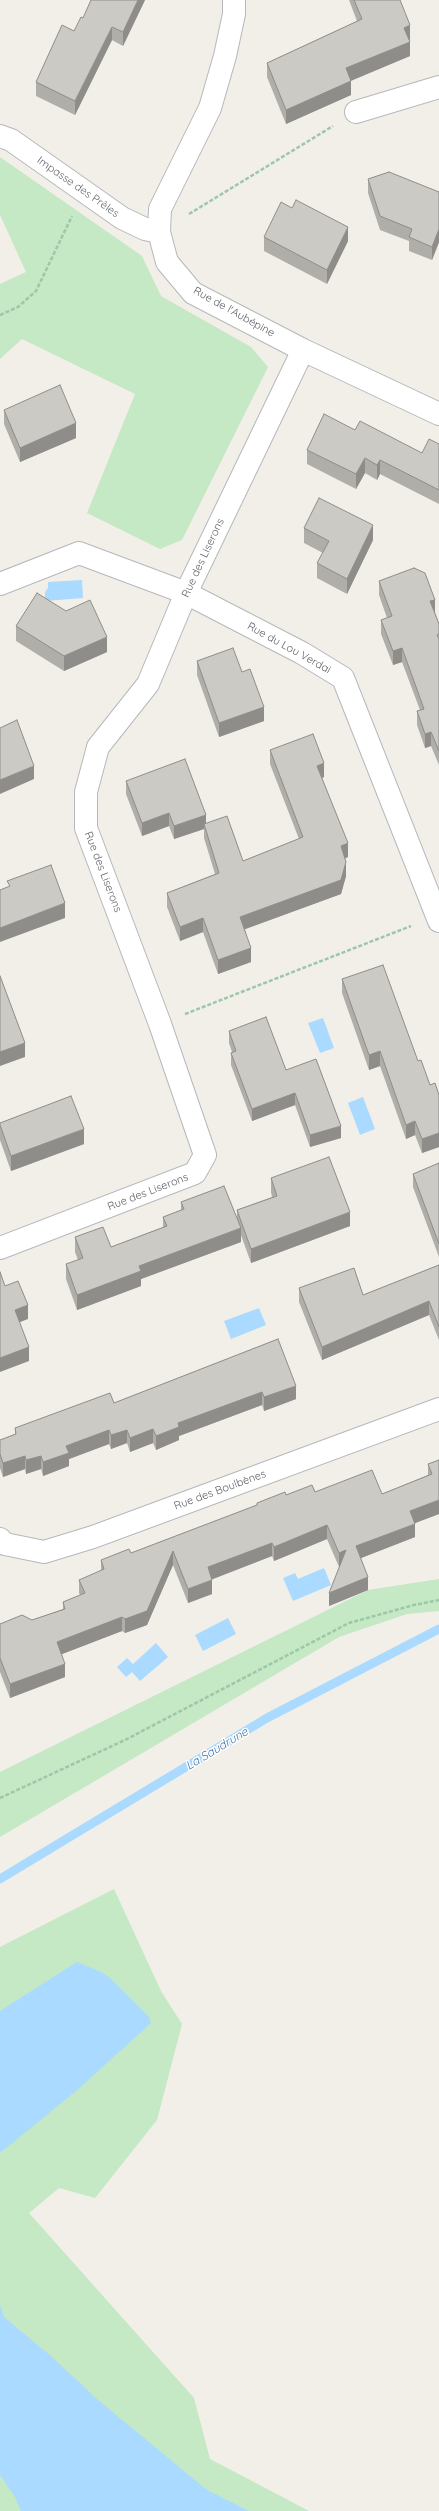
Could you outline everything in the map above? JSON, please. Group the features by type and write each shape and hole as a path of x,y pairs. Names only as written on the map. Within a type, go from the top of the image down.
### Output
{"street":[{"name":"Rue de l'Aubépine","path":"237,5 225,56 210,108 160,209 159,232 167,262 194,293 303,350 439,414"},
{"path":"356,112 439,87"},
{"name":"Impasse des Prêles","path":"0,136 11,140 122,218 159,232"},
{"name":"Rue des Liserons","path":"0,1248 195,1173 205,1155 160,1024 86,828 86,792 98,747 148,684 186,594 303,350"},
{"name":"Rue du Lou Verdai","path":"0,584 79,553 186,594 302,653 343,678 438,917"},
{"name":"Rue des Boulbènes","path":"0,1539 5,1544 44,1552 93,1537 439,1409"}],"path":[{"path":"159,232 356,112"},
{"path":"0,315 18,307 36,291 73,216 78,220"},
{"path":"160,1024 438,917"},
{"path":"0,1798 125,1740 349,1623 414,1605 439,1600"}],"green space":[{"path":"0,157 142,256 161,296 251,347 268,367 182,540 160,549 87,513 135,394 22,339 0,359 0,284 26,272 0,215"},
{"path":"439,1579 439,1611 407,1614 339,1637 0,1837 0,1772 368,1590"},
{"path":"114,1889 161,1991 182,2024 157,2120 95,2198 59,2188 29,2213 194,2398 210,2459 309,2511 0,2511 0,1947"}],"water":[{"path":"82,580 83,598 45,601 45,592 48,588 48,582"},
{"path":"323,1018 334,1048 320,1053 308,1023"},
{"path":"363,1097 375,1129 360,1135 348,1103"},
{"path":"259,1308 266,1325 231,1339 224,1321"},
{"path":"324,1568 331,1585 293,1601 283,1578 295,1573 298,1579"},
{"path":"228,1618 236,1634 203,1651 195,1635"},
{"path":"156,1643 168,1657 140,1681 132,1672 126,1677 117,1667 127,1658 133,1664"},
{"path":"77,1962 103,1973 111,1979 149,2017 151,2023 76,2091 0,2153 0,2011"},
{"path":"0,2305 4,2317 52,2357 98,2400 207,2490 249,2511 21,2511 15,2497 0,2475"}],"building":[{"path":"91,0 138,0 123,32 112,27 75,101 36,82 62,25 74,31 81,17 83,18"},
{"path":"354,0 400,0 410,25 404,28 410,42 346,68 351,81 286,110 267,63 362,19"},
{"path":"389,172 439,192 439,229 432,247 409,237 412,229 380,216 368,179"},
{"path":"296,200 348,227 327,270 264,237 281,202 292,208"},
{"path":"60,385 76,423 20,448 4,410"},
{"path":"324,414 355,430 360,421 422,453 429,439 439,444 439,490 380,460 377,465 365,458 356,474 307,450"},
{"path":"319,498 373,525 347,579 317,563 329,541 304,528"},
{"path":"414,568 425,573 435,600 430,601 439,624 439,634 437,635 439,639 439,751 431,732 425,734 417,711 424,709 402,648 393,651 381,620 392,616 379,581"},
{"path":"37,593 66,611 90,600 107,637 64,656 16,626"},
{"path":"233,648 242,672 250,669 264,707 219,723 197,661"},
{"path":"17,720 34,766 0,780 0,728"},
{"path":"313,734 324,763 317,766 348,843 341,846 346,862 341,880 240,917 251,948 218,960 203,918 180,927 167,893 219,873 204,824 227,816 243,861 303,837 270,750"},
{"path":"185,759 206,815 174,826 169,813 142,823 126,781"},
{"path":"51,865 65,903 0,928 0,890 10,886 7,881"},
{"path":"383,965 418,1061 421,1060 430,1085 435,1083 439,1095 439,1133 422,1139 415,1121 406,1125 380,1051 369,1055 342,979"},
{"path":"0,976 25,1043 0,1052"},
{"path":"266,1017 286,1070 316,1059 341,1126 310,1135 295,1093 252,1109 231,1053 236,1051 229,1031"},
{"path":"71,1096 84,1129 11,1156 0,1123"},
{"path":"329,1157 350,1212 251,1249 237,1210 277,1196 271,1178"},
{"path":"439,1163 439,1244 413,1174"},
{"path":"224,1186 241,1228 139,1266 141,1271 77,1295 66,1264 83,1258 75,1237 103,1227 111,1247 167,1226 163,1217 184,1209 181,1202"},
{"path":"439,1265 439,1327 429,1301 322,1347 299,1288 354,1268 363,1295"},
{"path":"0,1272 5,1286 18,1281 28,1305 15,1310 29,1347 0,1358"},
{"path":"278,1339 296,1386 264,1397 262,1392 178,1423 179,1427 156,1436 153,1429 130,1438 127,1430 111,1435 109,1430 66,1446 69,1453 43,1462 41,1456 26,1460 25,1456 3,1463 0,1454 0,1440 16,1434 15,1428 110,1393 114,1403"},
{"path":"439,1460 439,1500 410,1511 415,1524 356,1546 368,1577 329,1593 346,1550 339,1553 327,1525 274,1547 272,1543 208,1567 212,1580 188,1589 173,1551 147,1611 125,1619 122,1617 57,1642 65,1664 10,1684 0,1658 0,1624 22,1615 32,1620 65,1609 63,1602 85,1593 79,1580 104,1569 101,1560 129,1549 131,1553 257,1505 257,1503 285,1492 286,1495 312,1485 315,1492 372,1470 382,1494 432,1474 428,1464"}],"waterway":[{"name":"La Saudrune","path":"0,1879 267,1718 439,1629"}]}
